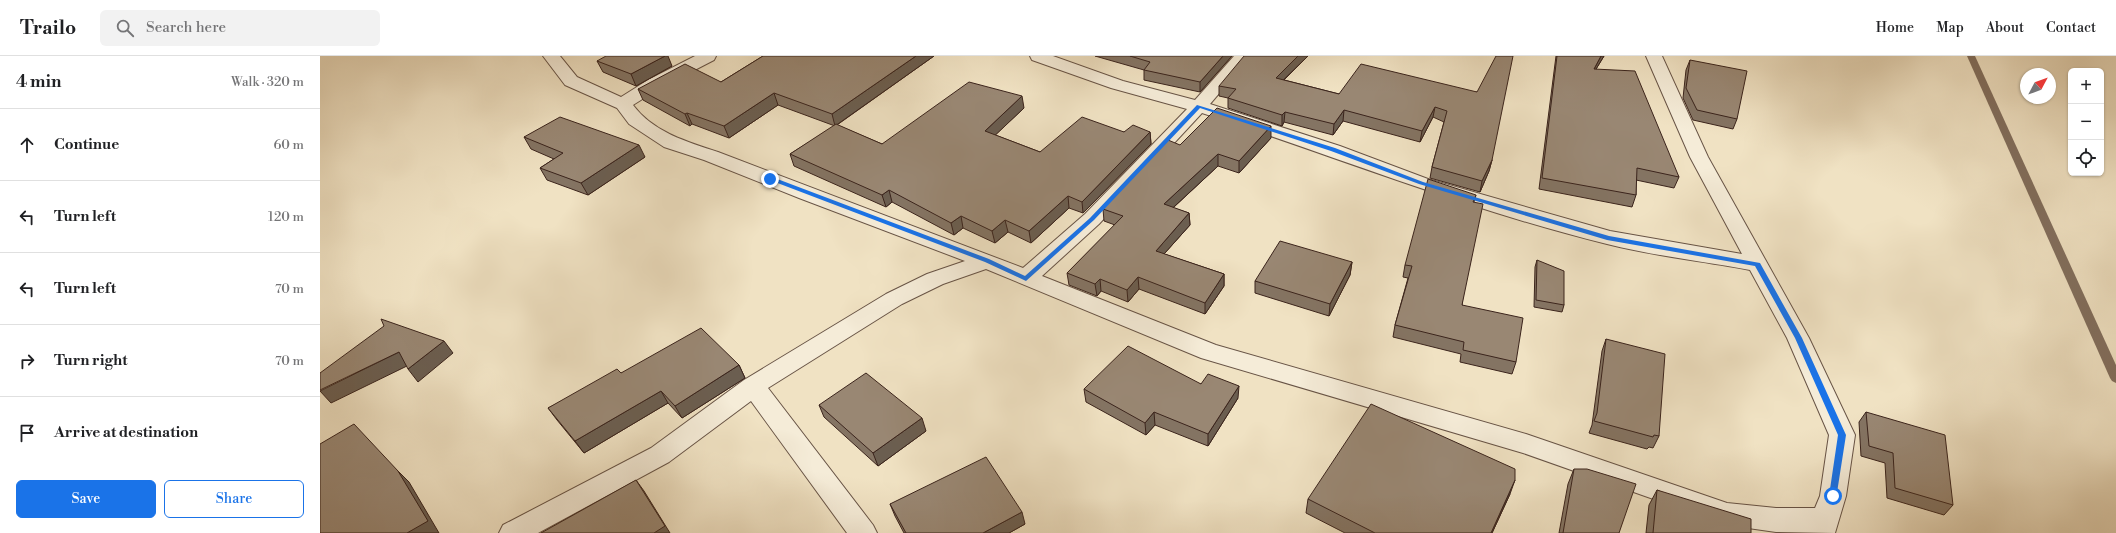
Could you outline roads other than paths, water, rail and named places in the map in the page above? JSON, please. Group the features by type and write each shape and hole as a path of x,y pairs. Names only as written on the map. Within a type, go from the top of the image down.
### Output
{"street":[{"path":"551,56 571,81 623,104 635,120 671,144 712,156 806,194 987,261 1209,352 1526,444 1727,514 1822,526 1833,496 1842,435 1798,338 1699,157 1652,56"},
{"path":"623,104 636,94 663,78 708,56"},
{"path":"1038,56 1103,82 1164,99 1199,106 1333,150 1421,183 1609,238 1758,264"},
{"path":"1026,278 1092,219 1199,106 1243,56"},
{"path":"513,533 660,455 753,386 894,299 935,279 987,261"},
{"path":"753,386 863,533"}],"waterway":[{"path":"1971,56 2116,378"}]}
